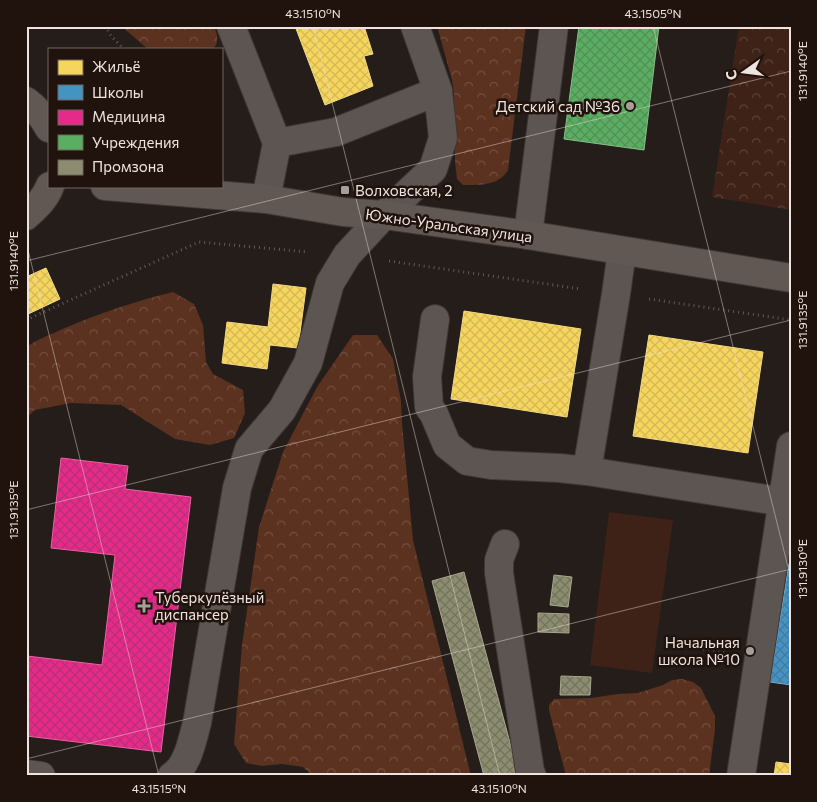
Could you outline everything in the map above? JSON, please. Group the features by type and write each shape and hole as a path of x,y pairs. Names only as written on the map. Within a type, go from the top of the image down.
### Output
{"main road":[{"path":"26,101 42,115 48,126"},
{"path":"26,216 38,206 49,188"},
{"name":"Южно-Уральская улица","path":"130,188 266,199 343,212 384,215 528,235 791,278"}],"lane":[{"path":"230,26 276,143 266,199"},
{"path":"172,776 177,773 188,754 197,723 237,488 249,449 282,410 308,363 330,283 347,255 384,215 433,169 443,138 438,91 415,26"},
{"path":"528,235 554,26"},
{"path":"276,143 336,132 438,91"},
{"path":"587,471 622,251"},
{"path":"435,319 426,376 429,407 434,414 447,445 467,461 492,465 587,471 786,502"},
{"path":"740,776 786,502 791,446"},
{"path":"505,544 500,560 499,573 532,776"},
{"path":"26,774 41,776"}],"path":[{"path":"105,26 112,37 123,48"},
{"path":"26,320 199,242 347,255 791,320"},
{"path":"664,642 759,658"}],"green space":[{"path":"121,26 214,26 217,35 214,48 147,48"},
{"path":"437,26 526,26 508,170 494,182 463,185 457,179 454,95 452,80"},
{"path":"739,26 791,26 791,210 712,197"},
{"path":"173,292 194,304 203,325 206,362 213,374 243,390 245,413 234,438 210,445 175,439 121,405 71,403 35,410 26,418 26,347 91,317"},
{"path":"353,335 377,335 393,359 401,401 413,540 471,776 313,776 303,767 282,764 262,766 246,763 234,744 242,645 259,527 283,452 317,387"},
{"path":"609,512 673,520 652,673 590,665"},
{"path":"682,679 693,682 701,688 715,716 709,776 566,776 549,710 549,705 554,699 591,698 638,693 672,680"}],"building: Жильё":[{"path":"295,26 364,26 373,54 364,56 373,86 325,105"},
{"path":"46,268 60,299 26,315 26,277"},
{"path":"273,284 306,288 298,348 270,345 267,369 222,363 227,322 268,327"},
{"path":"464,311 581,329 567,417 451,399"},
{"path":"649,335 763,352 748,453 633,436"},
{"path":"776,762 791,764 791,776 774,776"}],"building: Школы":[{"path":"789,563 791,563 791,685 770,682"}],"building: Медицина":[{"name":"Туберкулёзный диспансер","path":"61,458 128,466 125,489 191,497 161,752 26,736 27,656 102,665 115,555 51,548"}],"building: Учреждения":[{"path":"579,26 659,26 644,150 564,139"}],"building: Промзона":[{"path":"464,572 519,776 484,776 432,581"},
{"path":"554,575 572,577 568,607 550,605"},
{"path":"538,613 569,614 569,633 538,632"},
{"path":"561,676 591,677 590,695 560,695"}],"place":[{"name":"Детский сад №36","path":"630,106"},
{"name":"Волховская, 2","path":"345,190"},
{"name":"Туберкулёзный диспансер","path":"144,606"},
{"name":"Начальная школа №10","path":"750,651"}]}
